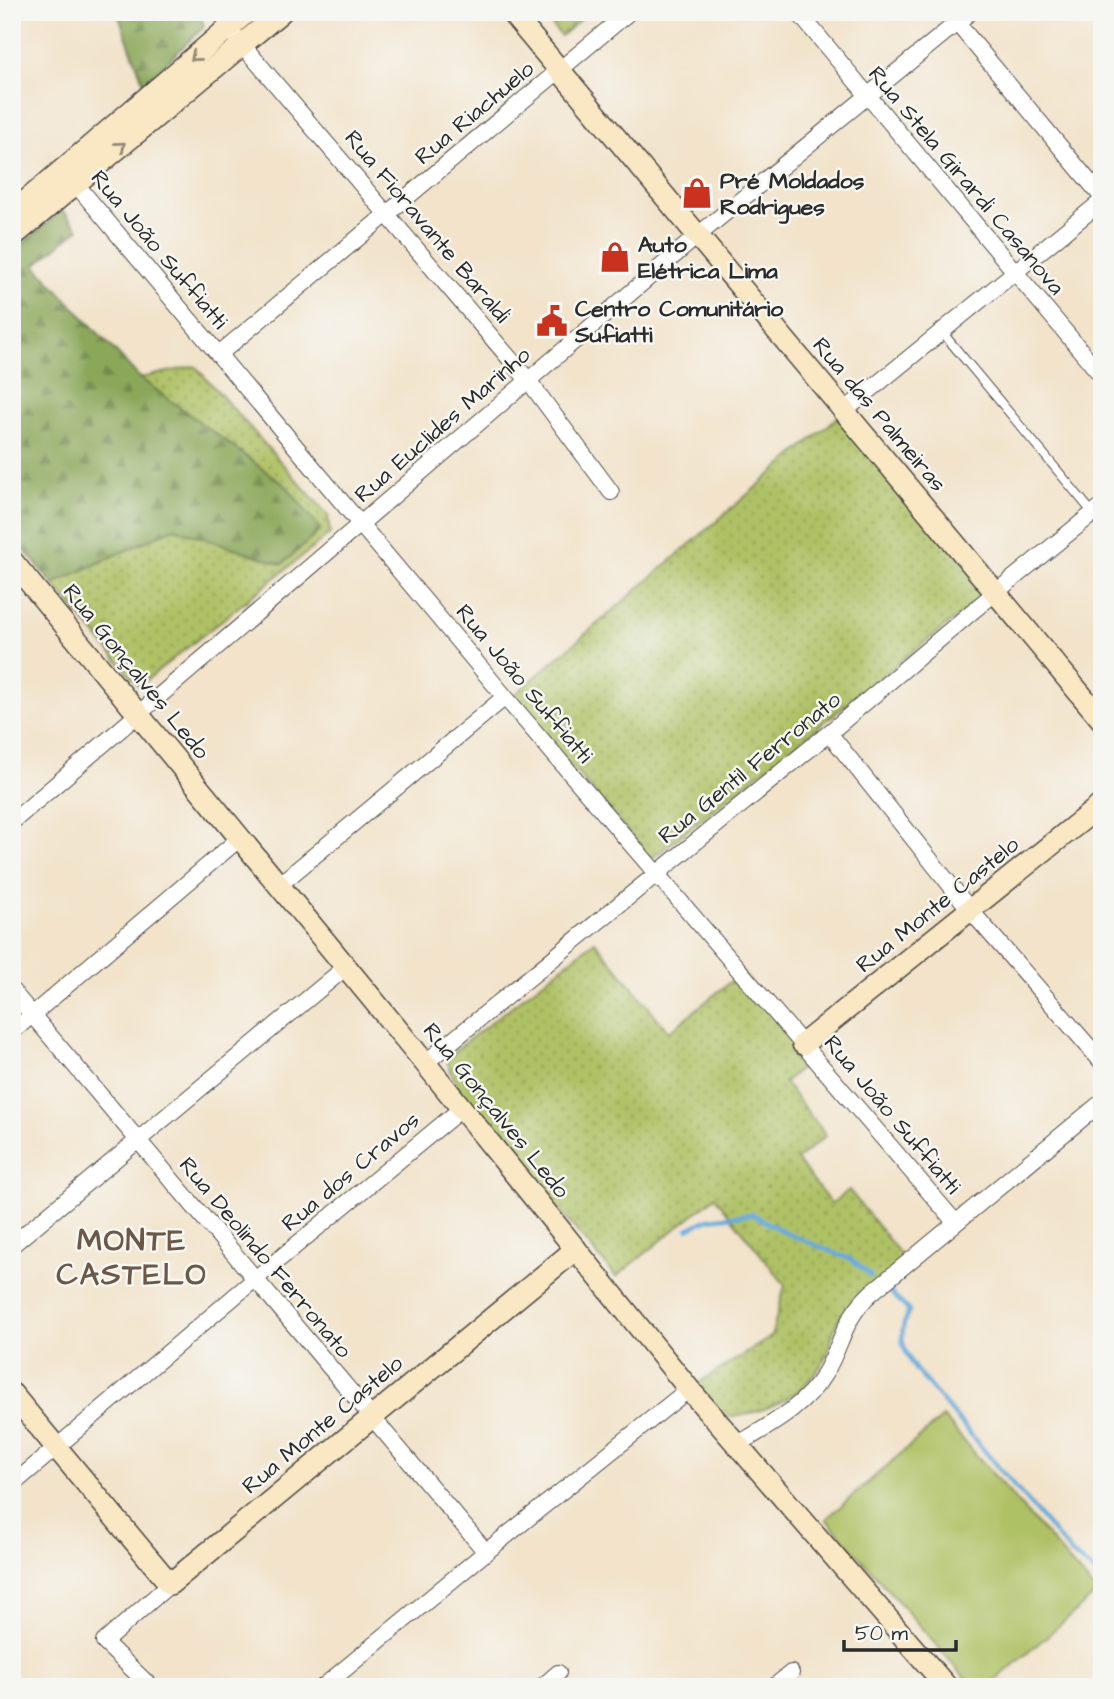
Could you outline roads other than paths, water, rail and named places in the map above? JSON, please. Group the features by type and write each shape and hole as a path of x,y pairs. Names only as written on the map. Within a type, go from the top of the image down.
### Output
{"street":[{"path":"235,36 247,12"},
{"path":"14,226 235,36 281,12"},
{"name":"Rua das Palmeiras","path":"511,12 1102,720"},
{"name":"Rua Riachuelo","path":"219,354 629,12"},
{"name":"Rua Stela Girardi Casanova","path":"798,12 1102,376"},
{"path":"1095,12 1102,20"},
{"path":"843,412 1102,199 963,18"},
{"name":"Rua Euclides Marinho","path":"12,822 697,236 963,18"},
{"name":"Rua Fioravante Baraldi","path":"235,36 528,380 611,492"},
{"name":"Rua João Suffiatti","path":"69,177 505,697 955,1222"},
{"name":"Rua Gentil Ferronato","path":"425,1063 829,733 995,593 1099,515"},
{"name":"Rua Gonçalves Ledo","path":"12,561 425,1063 689,1390 947,1687"},
{"path":"279,885 505,697"},
{"path":"829,733 971,911 1102,1062"},
{"name":"Rua Monte Castelo","path":"803,1044 1102,804"},
{"path":"12,1032 240,838"},
{"path":"12,1245 346,967"},
{"name":"Rua Deolindo Ferronato","path":"12,991 486,1552"},
{"path":"737,1445 790,1413 809,1395 836,1353 848,1320 858,1305 1102,1102"},
{"name":"Rua dos Cravos","path":"12,1485 461,1109"},
{"name":"Rua Monte Castelo","path":"151,1687 104,1642 370,1417 576,1249"},
{"path":"323,1687 486,1552 689,1390"},
{"path":"12,1394 170,1584"},
{"path":"542,1687 558,1673"},
{"path":"775,1687 791,1673"}],"lane":[{"path":"942,332 1099,515"}],"waterway":[{"path":"688,1229 708,1219 752,1214 786,1233 852,1260 871,1276"},
{"path":"889,1291 909,1311 902,1334 907,1354 915,1369 1072,1554 1102,1577"}],"place":[{"name":"Pré Moldados Rodrigues","path":"697,193"},
{"name":"Auto Elétrica Lima","path":"615,257"},
{"name":"Centro Comunitário Sufiatti","path":"552,321"}],"district":[{"name":"MONTE CASTELO","path":"132,1257"}]}
